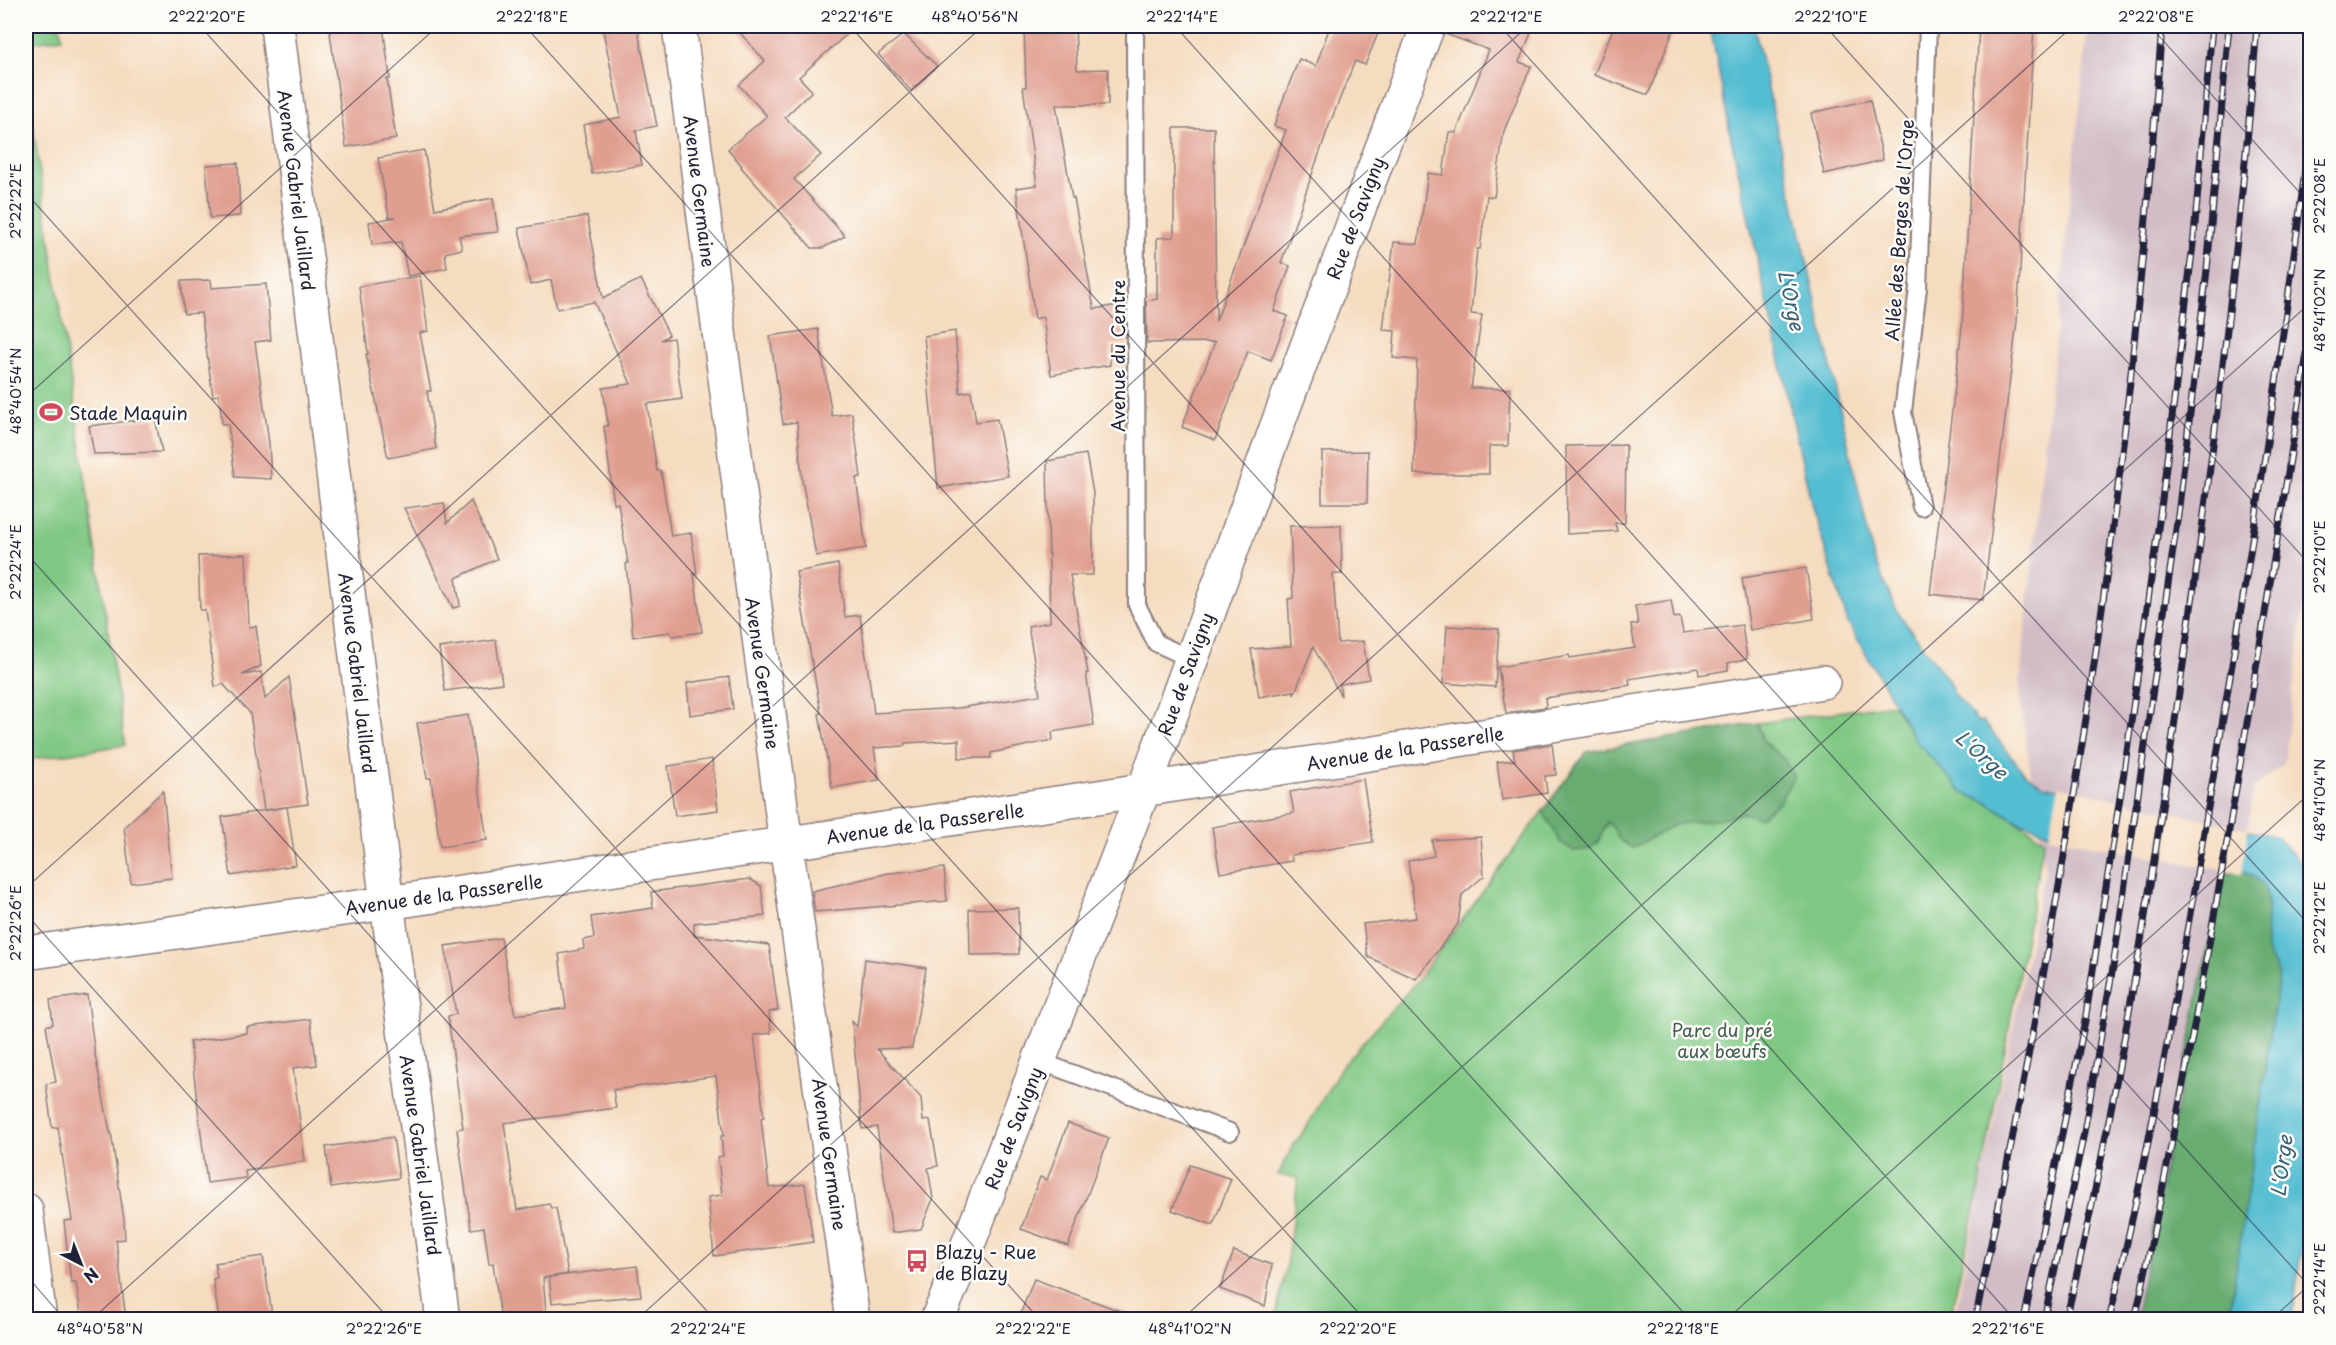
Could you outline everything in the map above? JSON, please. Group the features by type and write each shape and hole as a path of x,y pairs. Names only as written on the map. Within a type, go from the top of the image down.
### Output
{"street":[{"name":"Avenue Gabriel Jaillard","path":"277,26 387,903 442,1320"},
{"name":"Avenue Germaine","path":"679,26 786,844 853,1320"},
{"name":"Rue de Savigny","path":"937,1320 1144,789 1428,26"},
{"name":"Avenue de la Passerelle","path":"26,953 786,844 1823,682"},
{"path":"26,1210 40,1320"}],"lane":[{"name":"Avenue du Centre","path":"1135,26 1137,605 1156,643 1191,658"},
{"name":"Allée des Berges de l'Orge","path":"1921,507 1903,411 1918,288 1928,26"},
{"path":"1039,1061 1230,1132"}],"shaded area":[{"path":"2088,26 2310,26 2310,555 2284,764 2254,787 2235,913 2157,1319 1954,1320 2045,868 2019,692"}],"green space":[{"path":"26,26 60,26 62,38 26,43"},
{"name":"Stade Maquin","path":"26,79 125,745 26,760"},
{"name":"Parc du pré aux bœufs","path":"1893,704 1916,741 1963,793 1987,802 2044,839 1977,1200 1949,1319 1275,1320 1286,1268 1298,1178 1278,1175 1294,1144 1305,1130 1341,1067 1418,980 1586,752 1758,723"},
{"path":"1758,723 1763,741 1785,760 1794,777 1778,803 1759,818 1743,813 1713,820 1677,824 1632,848 1619,839 1607,822 1598,842 1589,849 1574,851 1560,842 1543,811 1586,752"},
{"path":"2242,871 2255,877 2266,894 2268,904 2267,949 2279,975 2229,1319 2135,1320 2222,875"}],"water":[{"name":"L'Orge","path":"1710,26 1754,26 1874,559 1898,613 1948,680 1954,694 1979,723 1983,721 2025,774 2043,785 2277,837 2300,862 2310,878 2310,1188 2292,1319 2229,1319 2279,975 2267,949 2268,904 2262,885 2255,877 2242,871 2052,834 2013,819 1987,802 1963,793 1916,741 1848,623 1812,507 1732,143"}],"pier":[{"path":"2059,786 2248,829 2242,874 2049,837"}],"building":[{"path":"329,26 383,26 390,79 387,79 396,139 346,147"},
{"path":"602,26 637,26 657,126 636,130 642,165 592,174 583,125 621,117"},
{"path":"734,26 856,26 799,77 812,91 785,117 821,155 794,179 845,236 823,248 812,248 728,149 767,116 739,85 765,61"},
{"path":"1024,26 1075,26 1077,70 1108,69 1108,105 1056,105 1094,309 1125,304 1126,344 1110,344 1110,365 1051,375 1043,317 1035,319 1016,188 1037,185 1023,87 1026,87"},
{"path":"1330,26 1381,26 1365,65 1355,61 1330,123 1281,263 1290,266 1274,311 1288,316 1271,360 1248,351 1215,440 1182,427 1215,342 1147,343 1146,301 1157,299 1157,238 1174,237 1174,128 1214,128 1216,321 1286,130 1274,126 1281,105 1299,59 1316,66"},
{"path":"1446,26 1534,26 1519,62 1531,66 1504,131 1494,197 1487,196 1480,249 1477,249 1471,314 1482,315 1471,388 1510,389 1508,446 1489,446 1489,474 1414,474 1417,360 1393,358 1395,331 1383,330 1394,242 1418,244 1428,173 1443,175 1449,132 1456,133 1489,50 1445,34"},
{"path":"1614,26 1675,26 1648,95 1594,75"},
{"path":"1979,26 2034,26 2017,321 1983,600 1930,594 1962,327"},
{"path":"904,34 937,66 911,91 878,54"},
{"path":"1870,100 1883,160 1824,174 1811,113"},
{"path":"424,150 435,209 493,198 498,232 459,236 462,249 445,253 447,268 408,276 401,242 372,245 369,222 396,217 389,217 378,158"},
{"path":"238,163 240,216 210,218 206,165"},
{"path":"587,216 603,298 641,279 669,335 661,340 673,338 682,399 647,404 657,471 661,471 671,536 691,533 702,632 672,636 670,632 633,637 626,564 628,563 618,503 614,504 604,426 608,426 603,388 631,384 594,302 557,309 551,280 530,285 519,228"},
{"path":"420,276 428,331 420,333 431,391 427,391 436,449 388,458 366,354 368,354 359,286"},
{"path":"211,280 212,288 266,284 271,340 255,342 269,443 271,479 235,477 228,424 222,424 219,395 213,396 201,313 184,314 181,281"},
{"path":"818,329 832,416 852,413 861,477 856,478 866,548 816,556 802,480 797,422 783,424 770,336"},
{"path":"955,331 960,393 971,391 976,422 997,419 1008,476 938,488 924,336"},
{"path":"155,418 162,452 94,454 89,426"},
{"path":"1626,445 1625,523 1615,523 1617,531 1567,534 1566,446"},
{"path":"1368,451 1367,503 1322,503 1322,452"},
{"path":"1086,454 1093,493 1093,575 1070,575 1088,673 1086,673 1094,725 1052,732 1053,740 991,753 991,758 959,758 959,740 905,743 904,746 874,748 879,780 832,788 796,572 838,564 845,617 860,615 874,713 959,708 1040,695 1028,626 1050,622 1047,461"},
{"path":"471,501 497,559 456,578 460,606 453,608 404,508 444,503 447,523"},
{"path":"1341,525 1342,574 1333,574 1338,643 1363,641 1369,679 1340,684 1341,696 1313,647 1294,695 1294,691 1259,697 1251,649 1291,646 1288,599 1293,598 1290,526"},
{"path":"246,554 249,627 256,626 261,666 242,675 261,672 265,699 289,677 308,804 264,810 250,713 223,684 215,687 205,610 200,610 198,556"},
{"path":"1806,568 1814,619 1750,630 1742,578"},
{"path":"1671,600 1674,618 1680,617 1683,633 1742,625 1747,659 1728,663 1728,670 1699,675 1698,668 1629,679 1630,685 1545,698 1546,707 1506,713 1498,667 1569,655 1570,658 1635,648 1631,625 1638,624 1635,606"},
{"path":"1447,626 1499,629 1495,687 1443,683"},
{"path":"496,640 502,683 445,691 439,648"},
{"path":"729,677 733,709 690,715 687,683"},
{"path":"468,715 487,840 440,847 431,778 427,778 417,723"},
{"path":"1552,744 1556,775 1545,776 1547,793 1502,800 1497,762 1515,760 1513,750"},
{"path":"712,759 718,810 675,816 668,766"},
{"path":"1363,779 1373,842 1291,855 1292,861 1220,873 1212,827 1294,813 1290,792"},
{"path":"163,791 172,878 131,883 124,827"},
{"path":"287,807 296,865 231,876 222,817"},
{"path":"1481,837 1484,876 1462,895 1458,924 1416,979 1368,957 1363,924 1416,918 1408,861 1434,856 1432,840"},
{"path":"944,868 947,901 815,912 812,891 889,873"},
{"path":"750,879 761,886 765,916 694,923 694,935 769,945 778,1010 769,1012 771,1033 754,1035 764,1117 761,1118 769,1188 805,1184 813,1242 714,1256 708,1197 722,1195 718,1157 723,1156 721,1136 724,1136 716,1076 613,1090 616,1108 504,1123 517,1210 549,1204 551,1208 556,1208 568,1274 543,1278 547,1320 501,1320 493,1263 489,1264 484,1227 471,1229 457,1129 463,1128 448,1016 456,1014 445,946 501,938 515,1015 566,1008 559,954 584,949 583,940 594,938 591,917 653,908 651,892"},
{"path":"1018,908 1019,954 970,955 969,909"},
{"path":"865,959 926,968 912,1048 877,1049 921,1098 923,1121 930,1120 938,1166 928,1168 933,1199 921,1229 892,1233 877,1127 862,1129 852,1021 857,1027"},
{"path":"87,995 95,1055 111,1132 124,1220 125,1239 116,1240 126,1320 82,1320 76,1283 71,1283 64,1221 72,1220 58,1127 52,1128 46,1084 56,1082 46,1026 53,1024 50,1000"},
{"path":"310,1019 317,1065 293,1068 305,1161 245,1171 246,1178 207,1183 190,1042 247,1033 247,1027"},
{"path":"1068,1123 1109,1138 1068,1246 1021,1229 1040,1177 1047,1180"},
{"path":"393,1137 399,1178 331,1188 326,1147"},
{"path":"1190,1165 1231,1179 1213,1225 1172,1210"},
{"path":"1234,1251 1272,1265 1265,1306 1220,1289"},
{"path":"263,1256 272,1315 242,1320 219,1320 213,1279 217,1278 215,1263"},
{"path":"637,1266 641,1296 552,1303 549,1277"},
{"path":"1034,1279 1134,1316 1133,1320 1018,1320"}],"railway":[{"path":"1975,1320 2046,961 2090,691 2130,386 2162,26"},
{"path":"2024,1320 2085,1021 2124,772 2162,500 2194,236 2212,26"},
{"path":"2044,1320 2083,1138 2113,967 2178,515 2207,270 2229,26"},
{"path":"2066,1320 2117,1078 2170,753 2225,350 2257,26"},
{"path":"2109,1320 2153,1120 2201,851 2265,458 2310,131"},
{"path":"2135,1320 2208,952 2310,335"}],"place":[{"name":"Stade Maquin","path":"51,412"},
{"name":"Blazy - Rue de Blazy","path":"917,1261"}]}
